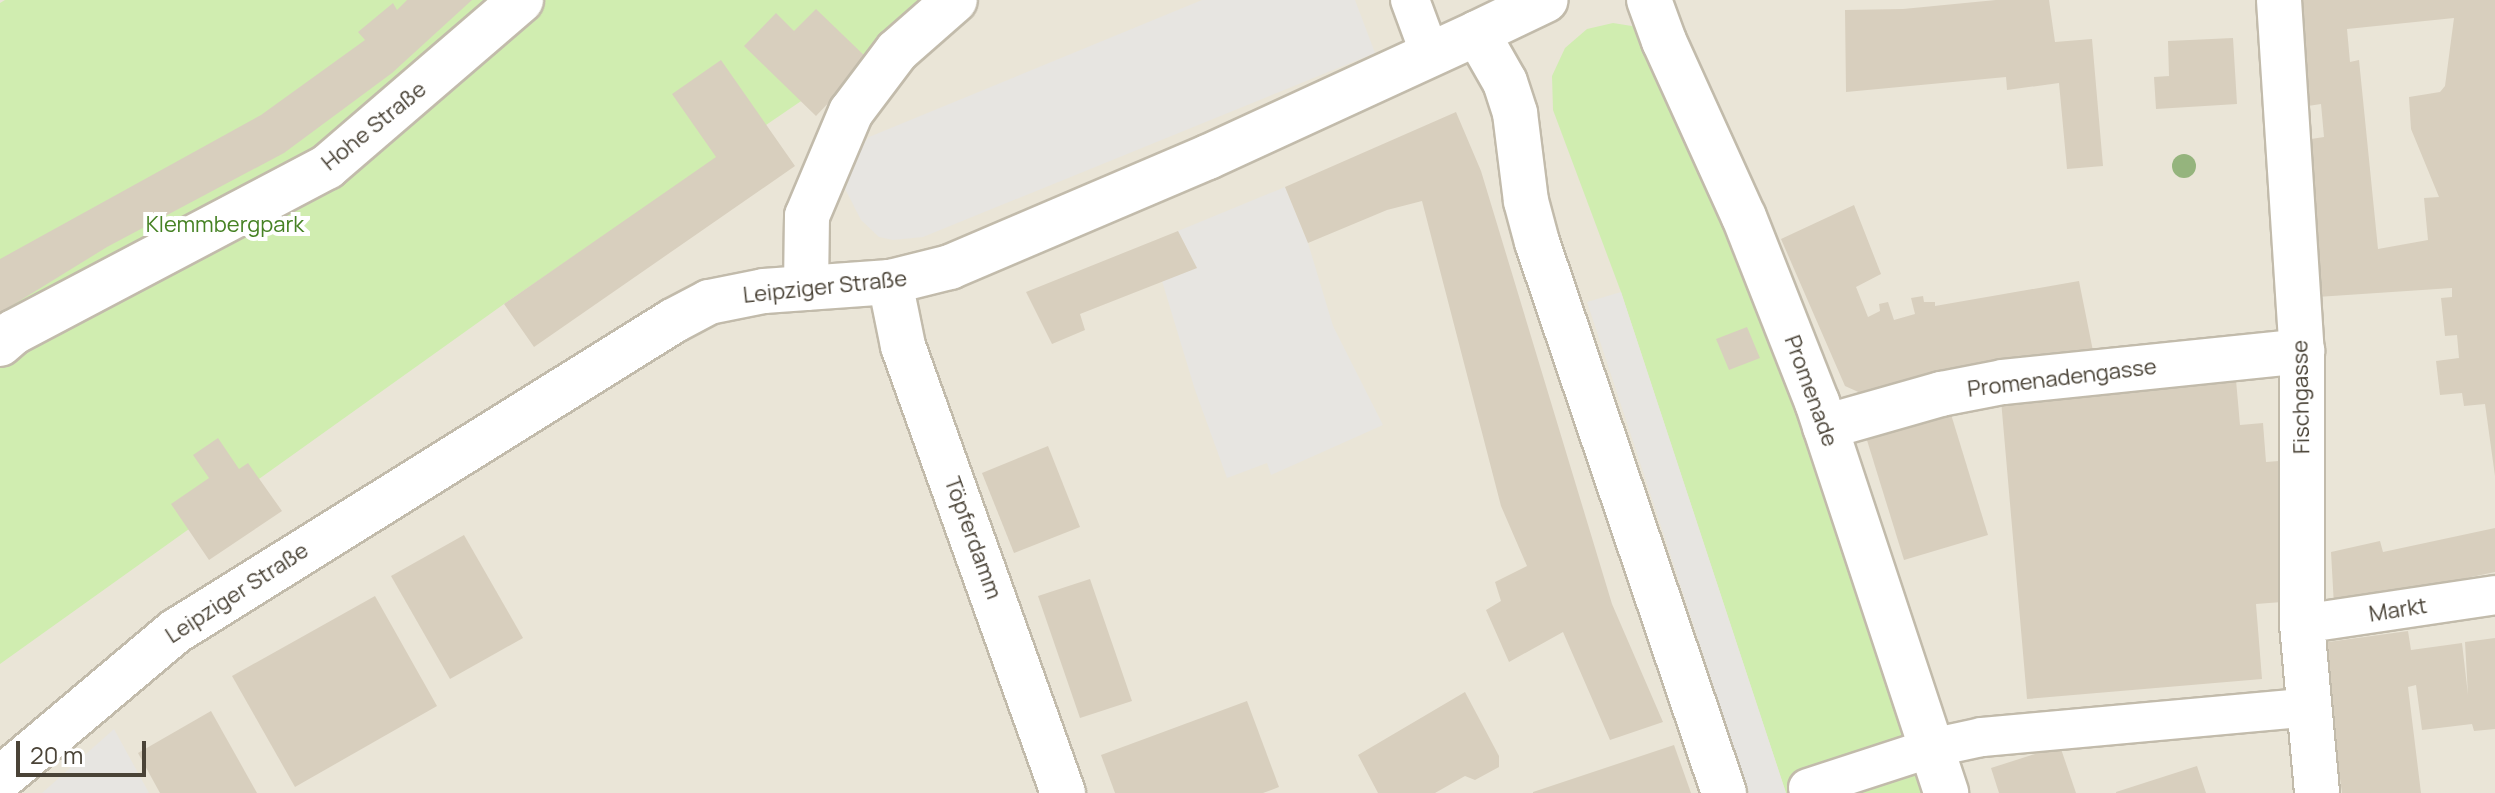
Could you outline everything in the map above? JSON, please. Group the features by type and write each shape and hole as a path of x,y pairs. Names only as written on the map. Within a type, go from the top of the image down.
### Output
{"street":[{"name":"Hohe Straße","path":"0,344 14,332 327,167 521,0"},
{"path":"806,288 807,216 851,112 897,51 955,0"},
{"path":"1410,0 1430,54"},
{"name":"Leipziger Straße","path":"0,779 176,631 673,321 709,302 806,288 890,282 950,267 1546,0"},
{"name":"Promenade","path":"1649,0 1744,217 1825,427 1946,793"},
{"name":"Fischgasse","path":"2279,0 2302,351 2302,624 2317,793"},
{"path":"1477,33 1505,82 1515,113 1526,201 1537,242 1724,793"},
{"name":"Töpferdamm","path":"890,282 903,346 1063,793"},
{"name":"Promenadengasse","path":"1825,427 1941,394 2003,382 2302,351"},
{"name":"Markt","path":"2302,624 2495,595"},
{"path":"1808,788 1931,748 2022,732 2309,707"}],"shaded area":[{"path":"0,0 2495,0 2495,793 0,793"},
{"path":"1202,0 1355,0 1375,53 923,237 893,240 879,237 861,220 838,175 869,137"},
{"path":"1285,187 1308,243 1333,326 1383,425 1271,475 1267,463 1227,478 1195,390 1162,281 1197,268 1178,231"},
{"path":"1621,292 1786,793 1749,793 1587,302"},
{"path":"114,729 149,793 42,793"}],"green space":[{"name":"Klemmbergpark","path":"5,0 949,0 504,304 0,664 0,3"},
{"path":"1613,23 1638,27 1759,283 1922,793 1786,793 1621,292 1553,110 1552,76 1565,48 1587,29"}],"building":[{"path":"407,0 472,0 392,73 284,153 107,247 0,313 0,259 261,115 365,40 358,32 393,3 397,10"},
{"path":"1996,0 2049,0 2055,42 2092,39 2103,166 2067,169 2059,83 2007,90 2006,77 1846,92 1845,10 1903,9"},
{"path":"2297,0 2495,0 2495,476 2485,404 2464,406 2462,393 2440,395 2436,361 2459,358 2457,335 2445,336 2441,298 2452,297 2452,288 2317,297 2311,139 2324,137 2321,104 2308,106","holes":["2454,18 2445,86 2440,92 2409,97 2411,129 2439,197 2424,198 2428,240 2378,249 2359,60 2350,62 2347,29"]},
{"path":"816,9 869,60 816,116 744,46 776,13 794,31"},
{"path":"2233,38 2237,104 2156,109 2154,77 2169,76 2168,41"},
{"path":"721,60 795,166 534,347 504,304 716,157 672,94"},
{"path":"1456,112 1481,171 1612,604 1663,722 1610,740 1563,632 1509,662 1486,610 1501,601 1495,582 1527,566 1501,506 1422,201 1387,210 1308,243 1285,187"},
{"path":"1854,205 1881,274 1856,287 1868,317 1880,311 1879,304 1888,302 1894,320 1915,314 1911,298 1923,296 1924,302 1935,302 1935,306 2079,281 2093,351 1925,375 1865,395 1845,386 1781,239"},
{"path":"1178,231 1197,268 1080,314 1085,330 1052,344 1026,292"},
{"path":"1747,327 1760,358 1729,370 1716,339"},
{"path":"2236,380 2240,425 2263,423 2266,462 2279,461 2287,555 2278,556 2282,602 2256,604 2262,679 2027,699 2001,400"},
{"path":"1950,411 1988,535 1904,560 1866,437"},
{"path":"218,438 239,469 248,463 282,511 209,560 171,504 209,478 193,455"},
{"path":"1048,446 1080,527 1014,553 982,473"},
{"path":"2495,528 2495,572 2334,606 2331,552 2380,541 2383,552"},
{"path":"464,535 523,638 450,679 391,576"},
{"path":"1090,579 1132,701 1080,718 1038,596"},
{"path":"375,596 437,706 295,787 232,676"},
{"path":"2408,631 2411,650 2462,643 2468,695 2465,642 2495,638 2495,729 2474,731 2472,724 2422,730 2416,685 2408,687 2421,793 2342,793 2321,643"},
{"path":"1465,692 1499,756 1499,767 1475,780 1465,776 1435,793 1378,793 1358,755"},
{"path":"1247,701 1279,787 1263,793 1115,793 1101,755"},
{"path":"211,711 257,793 160,793 138,753"},
{"path":"1674,745 1691,793 1533,793 1533,792"},
{"path":"2060,746 2076,793 1999,793 1991,768"},
{"path":"2197,766 2206,793 2116,793 2116,792"}]}
